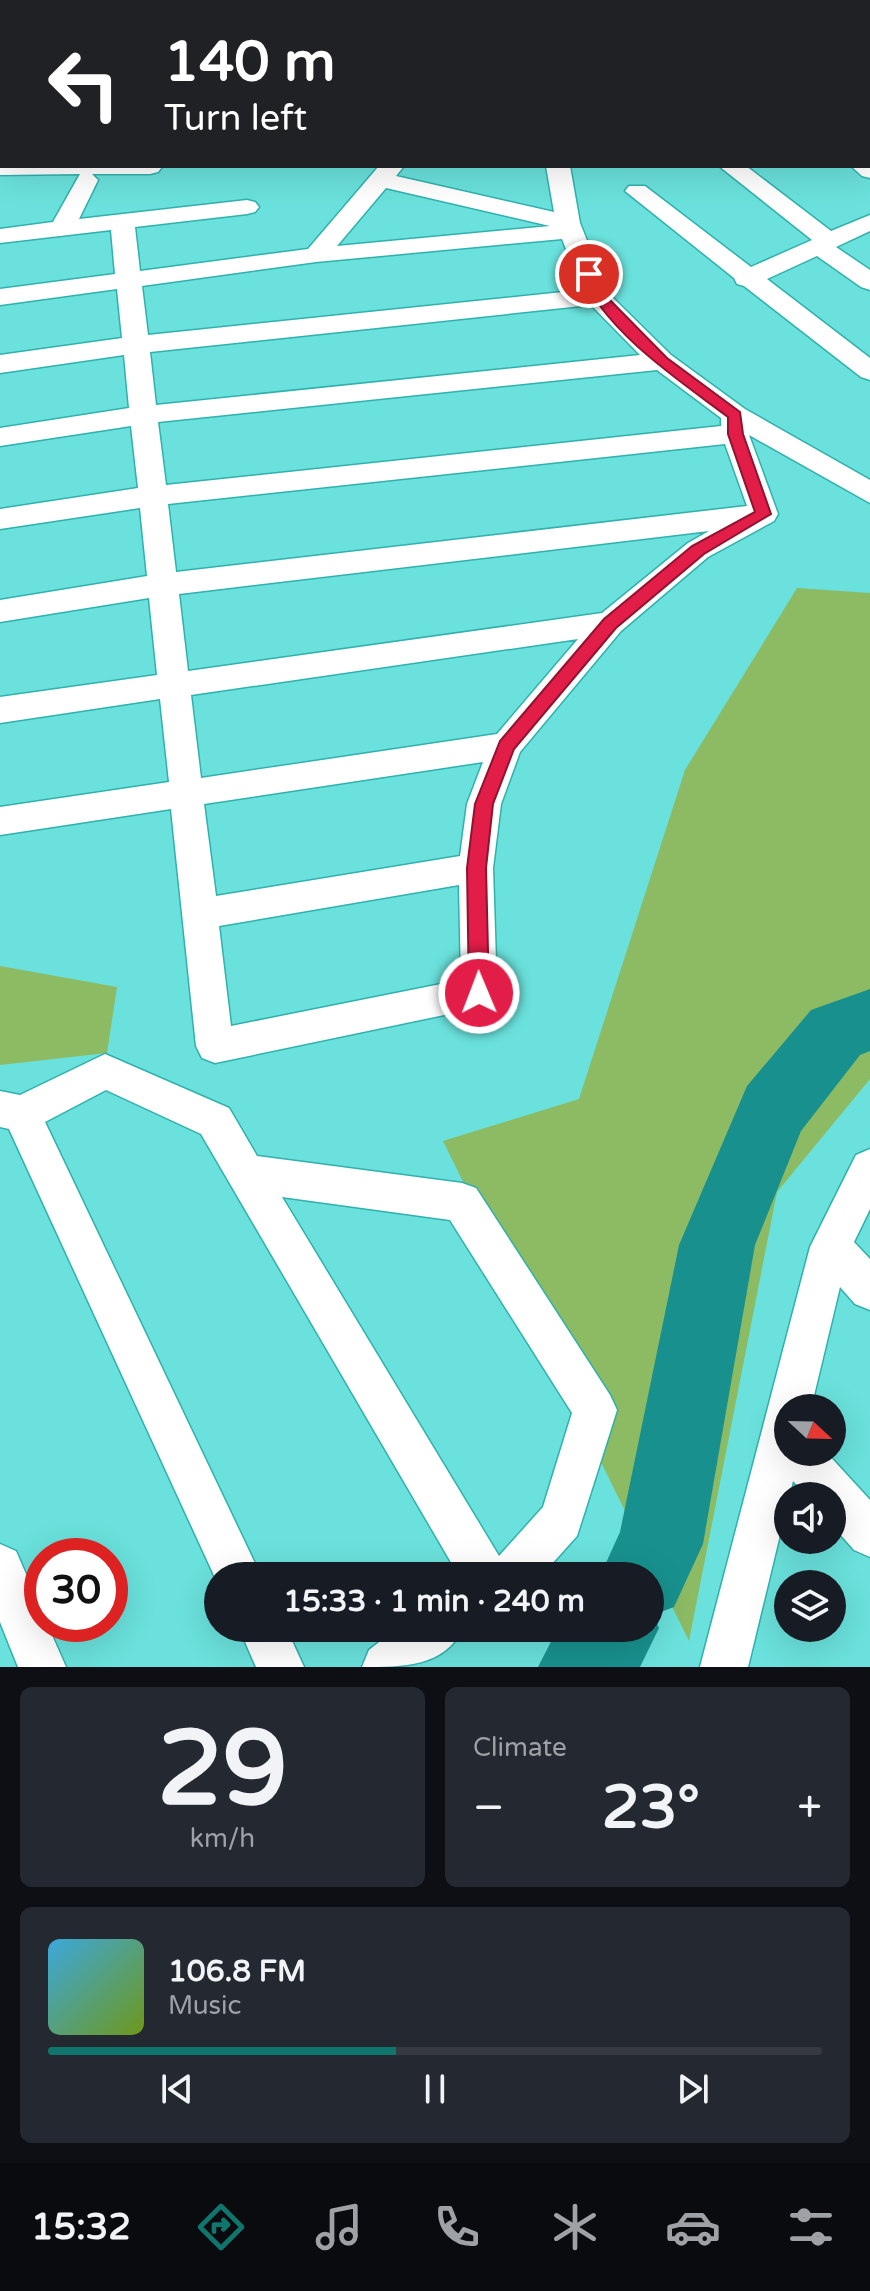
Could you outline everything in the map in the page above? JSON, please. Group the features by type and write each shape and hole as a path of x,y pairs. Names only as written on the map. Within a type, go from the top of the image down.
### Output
{"street":[{"path":"0,168 75,171 131,168"},
{"path":"558,168 570,227 597,296 662,361 735,425 870,493"},
{"path":"733,168 870,282"},
{"path":"62,229 75,171"},
{"path":"316,255 385,173 570,227"},
{"path":"637,191 746,279 870,371"},
{"path":"0,236 247,207"},
{"path":"122,222 215,1046 479,993 476,868 484,804 506,746 610,623 698,550 764,514"},
{"path":"746,279 870,222"},
{"path":"0,297 316,255 570,227"},
{"path":"0,364 135,345 597,296"},
{"path":"0,437 143,415 662,361"},
{"path":"0,519 152,496 735,425"},
{"path":"735,425 764,514"},
{"path":"0,611 162,585 764,514"},
{"path":"0,710 610,623"},
{"path":"0,821 506,746"},
{"path":"200,914 476,868"},
{"path":"231,1562 11,1111 105,1071 215,1121 477,1562"},
{"path":"797,1394 830,1247 870,1168"},
{"path":"246,1173 462,1202 595,1410 561,1520 524,1562"},
{"path":"830,1247 870,1289"},
{"path":"728,1665 780,1466"},
{"path":"817,1466 870,1534"},
{"path":"0,1567 42,1667"},
{"path":"268,1642 280,1667"},
{"path":"386,1667 417,1642"}],"green space":[{"path":"797,588 870,593 870,1079 777,1192 689,1641 664,1590 664,1562 650,1562 443,1141 579,1099 685,770"},
{"path":"0,966 117,987 107,1053 0,1065"}],"waterway":[{"path":"650,1562 660,1544 717,1245 773,1110 836,1032 870,1020"},
{"path":"583,1667 604,1642"}],"route":[{"path":"479,993 476,868 484,804 506,746 610,623 698,550 764,514 735,434 735,415 662,361 597,296 589,274"}]}
